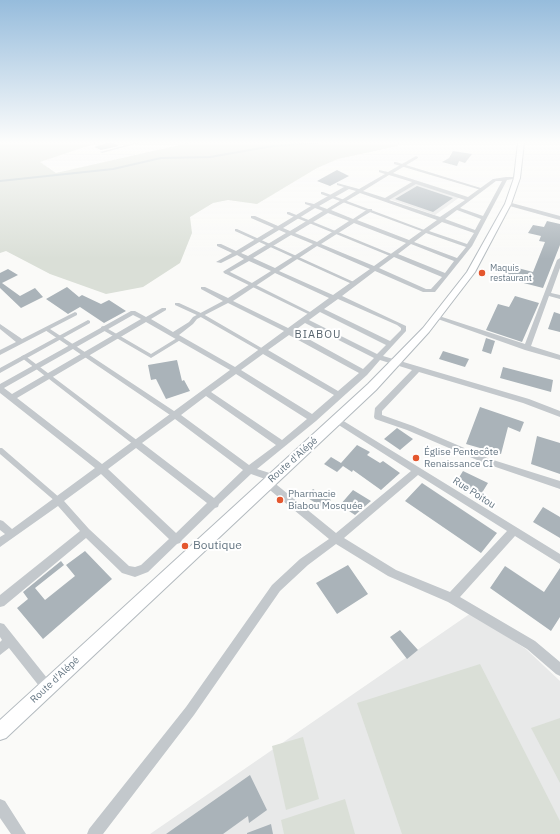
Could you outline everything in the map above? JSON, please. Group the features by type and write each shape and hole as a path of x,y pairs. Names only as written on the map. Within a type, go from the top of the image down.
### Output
{"main road":[{"name":"Route d'Alépé","path":"0,732 397,363 437,317 470,272 508,204 511,182"}],"street":[{"path":"226,272 377,182"},
{"path":"386,200 416,182 468,199"},
{"path":"458,182 482,189"},
{"path":"0,543 492,182"},
{"path":"253,218 429,292 433,291 469,246 484,218 508,182"},
{"path":"339,184 477,232"},
{"path":"219,262 349,187"},
{"path":"322,193 469,246"},
{"path":"307,203 457,260"},
{"path":"508,204 560,218"},
{"path":"456,208 484,218"},
{"path":"103,328 151,356 201,315 228,301 370,210"},
{"path":"288,212 446,276"},
{"path":"236,230 354,283"},
{"path":"0,450 58,500 86,532 130,571 144,570 249,470 313,419 364,373 377,357 404,330 404,327 219,245"},
{"path":"527,348 560,260"},
{"path":"226,272 312,314"},
{"path":"203,288 288,331 364,373"},
{"path":"547,294 560,297"},
{"path":"177,304 201,315 339,395"},
{"path":"12,398 164,309"},
{"path":"319,309 391,344"},
{"path":"177,540 101,468 0,388 72,345 133,312 235,370 313,419"},
{"path":"0,353 75,314"},
{"path":"437,317 560,358"},
{"path":"304,320 377,357 526,401 560,414"},
{"path":"0,371 88,322"},
{"path":"0,326 21,342"},
{"path":"47,329 175,414 249,470 266,475 336,539 392,573 452,598 531,645 560,670"},
{"path":"24,358 38,366 215,504"},
{"path":"417,369 378,410 378,417 410,428 486,461 560,485"},
{"path":"206,392 282,445"},
{"name":"Rue Poitou","path":"336,420 560,559"},
{"path":"94,834 190,712 276,588 304,562 336,539 418,470"},
{"path":"0,524 11,534"},
{"path":"452,598 513,531"},
{"path":"0,602 86,532"},
{"path":"0,628 47,687"},
{"path":"0,649 10,640"},
{"path":"0,806 19,834"}],"shaded area":[{"path":"0,182 294,182 257,204 228,200 213,203 190,217 192,233 180,263 143,287 106,294 50,274 6,251 0,253"},
{"path":"415,182 460,197 435,215 389,199"},
{"path":"471,613 526,649 560,681 560,834 150,834"},
{"path":"480,664 560,821 560,834 402,834 357,703"},
{"path":"560,718 560,783 531,728"},
{"path":"303,737 319,799 286,810 272,746"},
{"path":"345,799 355,834 284,834 281,820"}],"building":[{"path":"319,182 338,182 330,186"},
{"path":"417,186 453,198 433,212 395,199"},
{"path":"547,221 560,224 560,245 543,288 504,278 510,266 533,272 545,242 539,241 541,236 528,233 533,225 544,227"},
{"path":"8,269 18,275 2,283 20,296 35,288 43,297 21,308 0,288 0,273"},
{"path":"67,287 79,297 82,295 101,304 109,300 126,311 104,323 80,307 68,314 46,299"},
{"path":"515,296 539,303 522,342 486,330 498,304 509,307"},
{"path":"554,312 560,314 560,332 548,329"},
{"path":"486,338 495,341 491,354 482,351"},
{"path":"443,351 469,359 465,367 439,359"},
{"path":"177,360 182,381 184,380 190,391 166,399 156,379 151,380 148,365"},
{"path":"503,367 553,380 551,392 500,378"},
{"path":"480,407 524,422 520,432 508,427 501,454 466,444"},
{"path":"397,428 413,439 400,450 384,439"},
{"path":"537,436 560,443 560,474 531,464"},
{"path":"357,445 370,452 367,455 380,463 383,461 400,473 381,490 353,470 352,472 343,466 337,472 324,464 331,457 341,463"},
{"path":"463,471 488,483 480,496 455,484"},
{"path":"422,483 497,533 481,553 405,501"},
{"path":"313,489 331,500 324,508 306,497"},
{"path":"353,490 371,501 355,515 340,505"},
{"path":"543,507 560,517 560,538 533,522"},
{"path":"85,551 112,579 43,639 17,608 28,599 23,592 61,561 64,565 35,588 45,600 75,576 66,565"},
{"path":"348,565 368,594 337,614 316,583"},
{"path":"505,566 544,592 560,568 560,617 551,631 490,588"},
{"path":"400,630 418,650 407,659 390,637"},
{"path":"250,775 267,810 249,823 248,816 223,834 166,834"},
{"path":"271,824 273,834 247,834 247,833"}],"place":[{"name":"Maquis restaurant","path":"482,273"},
{"name":"Église Pentecôte Renaissance CI","path":"416,458"},
{"name":"Pharmacie Biabou Mosquée","path":"280,500"},
{"name":"Boutique","path":"185,546"}],"district":[{"name":"BIABOU","path":"318,335"}]}
